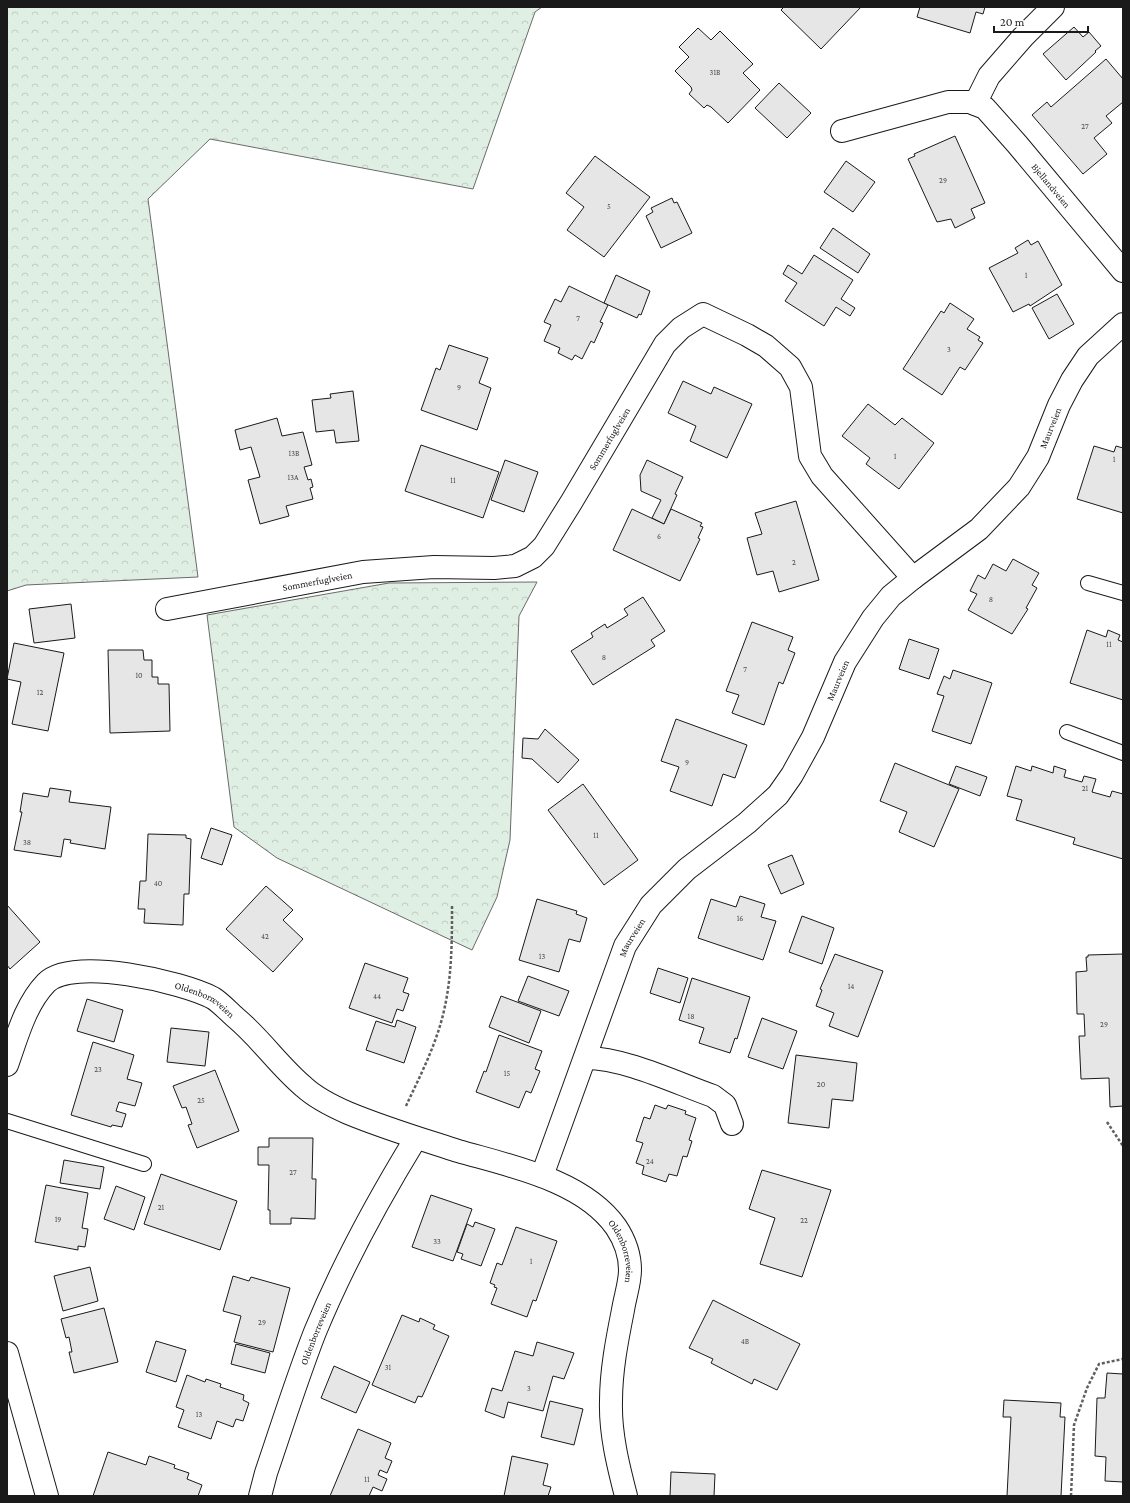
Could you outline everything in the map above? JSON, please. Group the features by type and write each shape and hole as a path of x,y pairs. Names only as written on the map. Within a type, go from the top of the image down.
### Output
{"street":[{"path":"975,104 989,76 1023,37 1054,7"},
{"name":"Bjellandveien","path":"842,131 948,102 970,102 985,108 1018,144 1123,271"},
{"name":"Sommerfuglveien","path":"167,609 363,572 434,567 515,566 533,557 544,546 572,501 665,344 681,328 703,314 747,335 766,346 790,367 801,387 810,456 822,476 912,578"},
{"name":"Maurveien","path":"542,1176 586,1058 625,946 651,905 687,869 747,823 778,795 814,737 845,662 873,618 891,596 912,578 980,530 1019,487 1038,457 1059,405 1072,380 1088,356 1123,324"},
{"name":"Oldenborreveien","path":"7,1065 24,1018 36,996 48,980 87,970 144,976 172,983 214,999 250,1030 304,1088 324,1101 348,1113 416,1138 542,1176 578,1193 600,1209 616,1228 627,1250 630,1271 616,1345 610,1401 614,1447 626,1496"},
{"path":"586,1058 598,1058 626,1065 713,1096 725,1105 732,1124"},
{"name":"Oldenborreveien","path":"260,1496 315,1332 346,1264 380,1198 416,1138"},
{"path":"7,1353 47,1496"}],"lane":[{"path":"1088,583 1123,593"},
{"path":"1067,732 1123,753"},
{"path":"7,1121 144,1164"}],"path":[{"path":"396,1130 429,1055 445,1007 452,956 452,906"},
{"path":"1107,1122 1123,1146"},
{"path":"1071,1496 1074,1425 1087,1388 1099,1364 1123,1359"}],"green space":[{"path":"7,7 542,7 535,12 473,189 210,139 148,199 198,577 26,585 7,591"},
{"path":"537,582 519,616 510,840 497,897 472,950 277,858 234,827 207,615 389,583"}],"building":[{"path":"784,7 861,7 821,49 781,10"},
{"path":"920,7 985,7 983,14 976,12 970,33 917,17"},
{"path":"1074,27 1083,37 1089,32 1101,46 1066,80 1043,54"},
{"path":"698,28 711,40 720,31 753,64 743,73 760,90 728,123 711,107 707,105 704,108 689,94 692,90 691,87 675,71 689,57 679,47"},
{"path":"1106,59 1123,79 1123,102 1106,116 1112,123 1094,138 1107,154 1083,174 1032,115 1047,102 1051,107"},
{"path":"779,83 811,113 787,138 755,108"},
{"path":"955,136 985,203 971,209 975,218 955,228 951,219 937,222 908,159 915,156 914,154"},
{"path":"595,156 650,197 604,257 567,230 584,207 566,193"},
{"path":"846,161 875,182 853,212 824,192"},
{"path":"672,198 674,203 677,202 692,233 661,248 646,216 653,212 651,208"},
{"path":"833,228 870,254 858,273 820,248"},
{"path":"1028,240 1031,245 1038,241 1062,285 1030,306 1029,304 1013,312 989,268 1018,253 1015,248"},
{"path":"814,255 853,280 841,299 855,308 850,316 836,307 824,326 785,301 797,283 783,274 788,265 802,274"},
{"path":"616,275 650,291 641,315 639,314 637,318 604,303"},
{"path":"569,286 608,305 600,322 603,323 594,343 591,341 582,359 575,355 572,360 558,353 560,348 544,341 551,325 544,322 555,299 561,302"},
{"path":"1057,294 1074,324 1049,339 1032,308"},
{"path":"950,303 974,319 967,329 980,337 978,340 983,343 965,370 960,367 942,395 903,369 941,311 944,313"},
{"path":"449,345 488,358 479,383 491,388 477,430 421,410 436,368 440,370"},
{"path":"683,381 711,394 714,387 752,404 727,458 690,441 696,426 668,413"},
{"path":"353,391 359,441 336,443 334,430 316,432 312,400 331,398 330,394"},
{"path":"868,404 895,425 902,418 934,443 899,489 866,464 870,458 842,436"},
{"path":"277,418 282,436 303,432 312,465 304,467 308,480 311,479 313,487 310,488 313,499 286,506 289,516 260,524 248,480 260,477 251,447 240,450 235,430"},
{"path":"421,445 499,472 483,518 405,491"},
{"path":"1094,446 1114,452 1116,446 1123,448 1123,513 1077,499"},
{"path":"505,460 538,472 524,512 491,500"},
{"path":"647,460 683,477 664,524 652,518 661,500 641,491 640,475"},
{"path":"796,501 819,580 779,592 773,571 757,575 747,538 762,534 755,513"},
{"path":"632,509 664,524 671,509 702,523 700,526 703,527 698,538 700,539 680,581 613,550"},
{"path":"1013,559 1039,573 1032,585 1037,588 1026,608 1028,609 1012,634 968,610 977,594 970,591 978,575 985,579 993,564 1006,571"},
{"path":"643,597 665,631 651,640 655,646 593,685 571,651 593,637 591,633 605,624 607,628 628,615 624,609"},
{"path":"71,604 75,638 34,643 29,609"},
{"path":"752,622 793,637 788,650 795,653 783,684 779,682 764,725 732,713 739,695 726,691"},
{"path":"1087,630 1106,637 1108,630 1120,635 1118,640 1123,642 1123,700 1070,683"},
{"path":"909,639 939,649 929,679 899,669"},
{"path":"14,643 64,653 48,731 12,724 21,682 7,679"},
{"path":"108,650 143,650 144,660 152,660 152,677 158,677 158,684 169,684 170,731 110,733"},
{"path":"953,670 992,683 971,744 932,731 944,696 937,694 944,676 950,679"},
{"path":"676,719 747,745 735,778 723,774 712,806 670,791 679,767 661,761"},
{"path":"545,729 579,760 558,783 532,759 522,758 523,738 538,739"},
{"path":"895,763 959,789 934,847 899,832 907,812 880,801"},
{"path":"956,766 987,777 980,796 949,784"},
{"path":"1016,766 1031,771 1032,766 1053,773 1054,766 1066,770 1064,777 1082,782 1084,776 1096,779 1092,792 1110,797 1112,791 1123,794 1123,859 1073,844 1075,838 1016,820 1022,800 1007,796"},
{"path":"583,784 638,860 604,885 548,810"},
{"path":"50,788 71,791 69,802 111,807 105,849 70,843 71,840 64,839 61,857 14,850 22,812 20,812 23,793 48,797"},
{"path":"211,828 232,835 222,865 201,858"},
{"path":"148,834 186,835 186,838 191,839 189,894 184,894 183,925 144,923 145,909 138,909 140,881 146,881"},
{"path":"792,855 804,884 781,894 768,865"},
{"path":"266,886 293,910 283,920 303,939 273,972 226,929"},
{"path":"740,896 765,904 761,917 776,921 763,960 698,938 711,899 736,907"},
{"path":"537,899 577,911 576,914 587,918 580,942 569,939 559,972 519,960"},
{"path":"7,905 40,942 10,969 7,965"},
{"path":"802,916 834,928 822,964 789,952"},
{"path":"835,954 883,971 858,1037 829,1026 834,1013 816,1006 822,990 820,989"},
{"path":"1123,954 1123,1106 1110,1107 1109,1078 1081,1079 1079,1036 1085,1036 1084,1014 1077,1014 1076,972 1087,971 1086,957 1088,957 1088,955"},
{"path":"365,963 408,978 403,992 409,994 403,1011 397,1009 392,1023 349,1008"},
{"path":"658,968 688,978 680,1003 650,993"},
{"path":"528,976 569,991 559,1016 518,1001"},
{"path":"692,978 750,997 737,1039 735,1038 730,1053 699,1043 704,1028 679,1020"},
{"path":"501,996 541,1011 529,1043 489,1027"},
{"path":"87,999 123,1010 114,1042 77,1031"},
{"path":"762,1018 797,1031 783,1069 748,1057"},
{"path":"397,1020 416,1027 404,1063 366,1050 376,1021 395,1027"},
{"path":"171,1028 209,1032 205,1066 167,1062"},
{"path":"499,1035 542,1051 535,1069 540,1071 531,1093 526,1091 519,1108 476,1092 484,1071 486,1072"},
{"path":"93,1042 134,1055 127,1079 142,1083 135,1106 119,1102 116,1111 126,1114 122,1127 112,1125 111,1127 71,1115"},
{"path":"796,1055 857,1063 853,1101 832,1099 829,1128 788,1123"},
{"path":"215,1070 239,1131 197,1148 188,1125 192,1124 186,1107 182,1108 173,1086"},
{"path":"655,1105 666,1109 668,1105 686,1111 685,1114 696,1118 689,1140 692,1141 687,1157 683,1156 677,1176 669,1174 666,1182 642,1174 644,1166 636,1163 643,1143 636,1141 644,1117 650,1119"},
{"path":"269,1138 313,1138 312,1179 316,1179 315,1219 291,1218 291,1224 270,1224 270,1210 268,1210 269,1165 258,1165 258,1147 269,1147"},
{"path":"64,1160 104,1167 100,1189 60,1183"},
{"path":"762,1170 831,1190 802,1277 760,1264 775,1218 749,1209"},
{"path":"161,1174 237,1201 220,1250 144,1224"},
{"path":"46,1185 88,1193 82,1228 88,1229 85,1247 78,1246 78,1250 35,1242"},
{"path":"116,1186 145,1197 134,1230 104,1219"},
{"path":"431,1195 472,1209 453,1261 412,1247"},
{"path":"475,1222 495,1229 481,1266 461,1259 463,1254 457,1252 467,1224 473,1227"},
{"path":"516,1227 557,1241 536,1301 533,1300 527,1317 491,1304 497,1288 494,1287 495,1285 490,1283 497,1263 502,1265"},
{"path":"90,1267 98,1301 63,1311 54,1276"},
{"path":"233,1276 249,1281 251,1277 290,1288 273,1352 234,1342 241,1316 223,1311"},
{"path":"713,1300 800,1344 777,1390 754,1379 752,1384 711,1363 713,1359 689,1348"},
{"path":"104,1308 118,1362 74,1373 69,1352 72,1352 69,1337 66,1338 61,1319"},
{"path":"402,1315 419,1322 420,1318 435,1325 433,1329 449,1336 422,1397 418,1396 415,1403 372,1385"},
{"path":"156,1341 186,1350 176,1382 146,1372"},
{"path":"537,1342 574,1353 564,1379 553,1376 543,1411 508,1402 504,1418 485,1411 492,1388 502,1391 515,1351 533,1356"},
{"path":"236,1344 270,1353 265,1373 231,1364"},
{"path":"334,1366 370,1382 356,1413 321,1398"},
{"path":"1107,1373 1123,1374 1123,1482 1105,1481 1106,1457 1095,1456 1097,1398 1105,1398"},
{"path":"187,1375 205,1382 206,1379 221,1384 220,1387 244,1395 243,1400 249,1403 243,1421 236,1419 233,1427 217,1421 211,1439 178,1427 184,1410 176,1407"},
{"path":"1004,1400 1061,1403 1060,1417 1065,1417 1061,1496 1007,1496 1011,1417 1003,1417"},
{"path":"550,1401 583,1409 574,1445 541,1437"},
{"path":"358,1429 391,1443 385,1458 392,1461 387,1473 380,1470 378,1475 387,1479 382,1491 373,1487 369,1496 330,1496"},
{"path":"108,1452 146,1465 149,1456 175,1465 174,1468 189,1473 187,1479 202,1485 198,1496 93,1496"},
{"path":"512,1456 548,1464 543,1485 551,1487 548,1496 504,1496"},
{"path":"671,1472 715,1474 714,1496 670,1496"}]}
